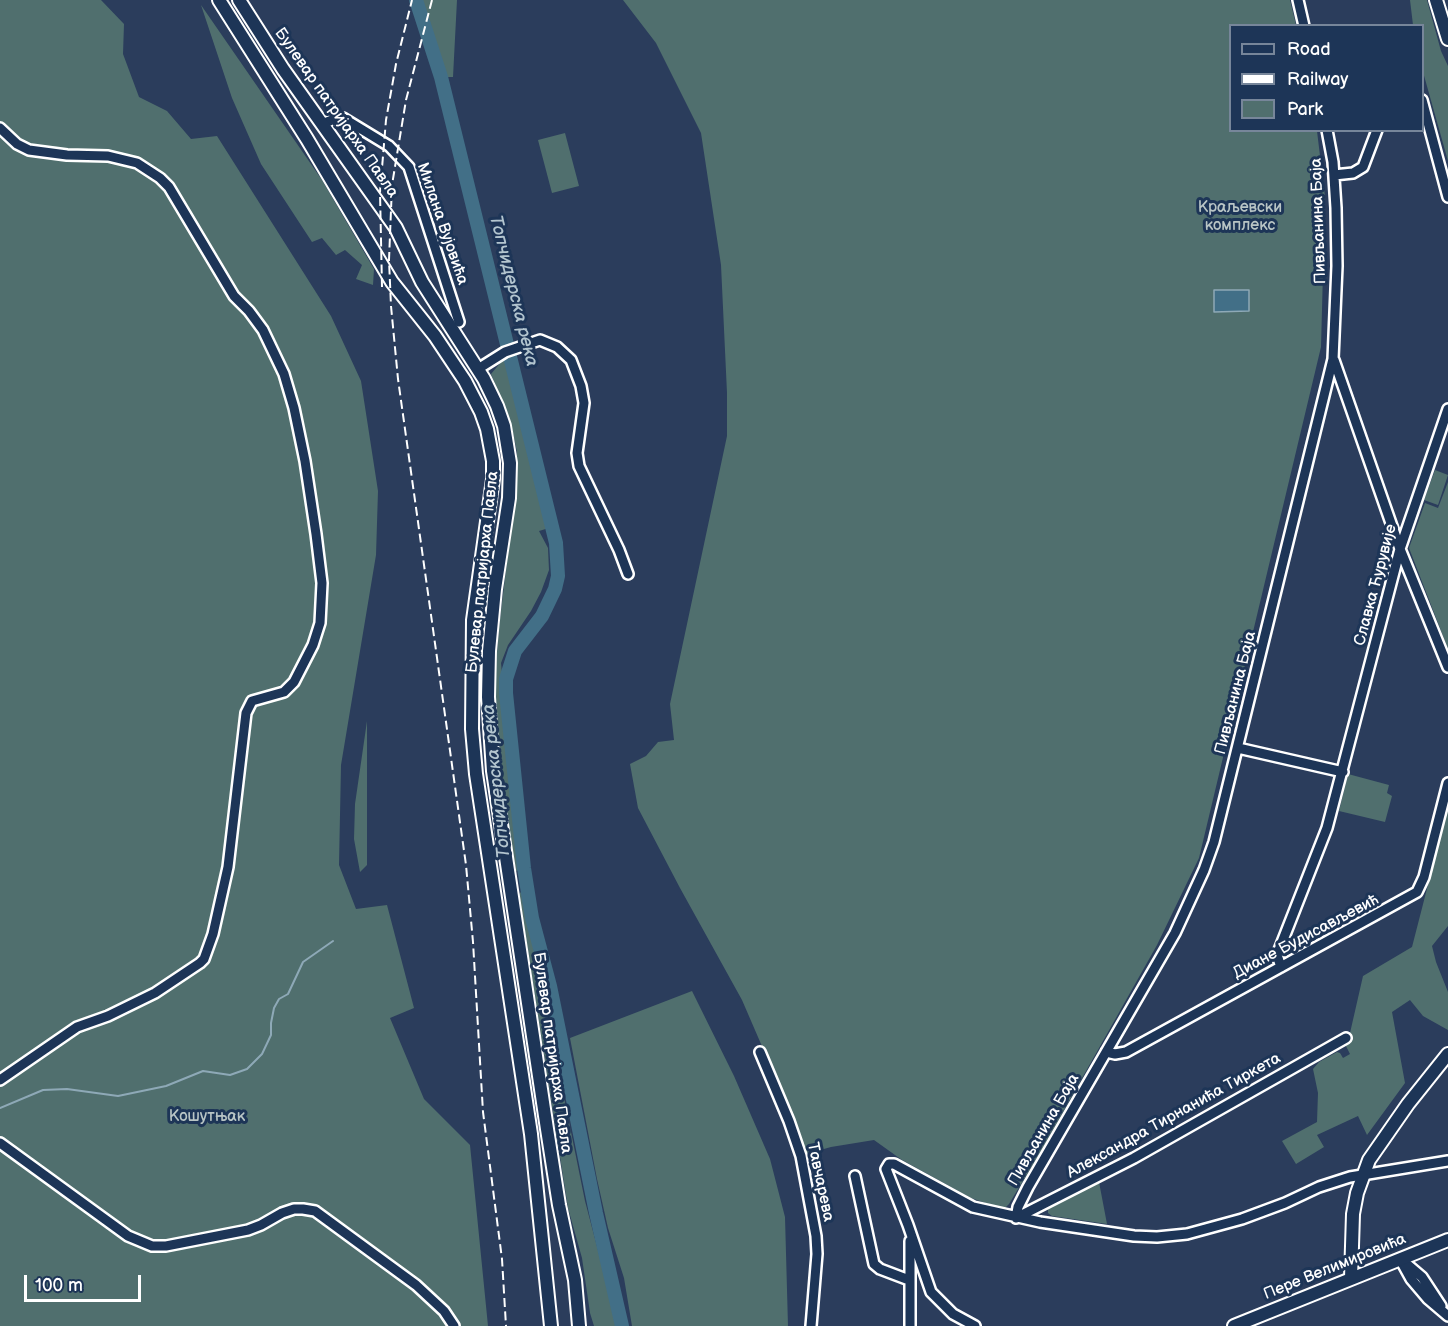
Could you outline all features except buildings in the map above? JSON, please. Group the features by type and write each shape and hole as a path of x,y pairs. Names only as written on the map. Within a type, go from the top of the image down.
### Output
{"main road":[{"name":"Булевар патријарха Павла","path":"219,0 307,139 392,282 435,336 465,381 487,429 493,479 473,620 471,698 473,740 476,774 531,1134 551,1326"},
{"name":"Булевар патријарха Павла","path":"239,0 283,69 388,215 422,282 478,369 500,416 507,441 510,463 508,498 489,651 488,697 493,771 543,1106 577,1300 579,1326"},
{"path":"1436,0 1448,39"},
{"path":"1351,1278 1352,1221 1363,1174 1377,1146 1448,1054"},
{"name":"Пере Велимировића","path":"1239,1325 1448,1240"},
{"path":"577,1300 584,1312 587,1326"}],"street":[{"path":"1298,0 1304,24"},
{"path":"1424,107 1448,197"},
{"name":"Милана Вујовића","path":"322,124 343,118 390,146 409,166 459,322"},
{"path":"0,128 17,144 29,150 67,155 108,156 137,163 160,178 169,187 234,296 249,310 263,330 284,375 298,426 316,534 321,621 316,637 294,682 284,692 252,701 246,713 226,878 213,934 204,959 155,993 108,1016 77,1027 0,1080"},
{"name":"Пивљанина Баја","path":"1016,1218 1018,1207 1028,1188 1167,947 1204,870 1216,833 1333,358 1337,266 1334,175 1327,132"},
{"path":"1334,175 1353,173 1360,169 1366,162 1376,132"},
{"path":"478,369 505,352 540,340 562,350 574,366 584,403 584,416 577,453 579,466 628,574"},
{"path":"1333,358 1400,549 1448,667"},
{"name":"Славка Ћурувије","path":"1281,967 1277,955 1326,833 1400,549 1448,409"},
{"path":"1238,748 1343,772"},
{"name":"Диане Будисављевић","path":"1106,1052 1115,1054 1126,1052 1419,890 1448,783"},
{"name":"Александра Тирнанића Тиркета","path":"1016,1218 1134,1158 1346,1038"},
{"name":"Тавчарева","path":"760,1052 801,1156 816,1236 817,1254 811,1326"},
{"path":"0,1143 128,1236 152,1246 165,1246 248,1230 294,1209 315,1211 416,1285 444,1311 454,1326"},
{"path":"975,1326 953,1314 931,1292 886,1169 887,1165 894,1164 972,1207 1016,1218 1134,1236 1171,1236 1242,1219 1278,1206 1319,1187 1363,1174 1448,1161"},
{"path":"855,1176 874,1264 880,1269 909,1280"},
{"path":"910,1233 910,1326"},
{"path":"1421,1250 1418,1258 1422,1277"},
{"path":"1400,1259 1422,1277 1445,1313"},
{"path":"1400,1259 1411,1279 1428,1299 1445,1313"}],"green space":[{"name":"Кошутњак","path":"0,0 101,0 124,24 123,54 139,97 167,111 191,139 217,136 331,316 361,381 378,491 376,555 341,765 339,865 356,909 387,905 414,1008 390,1018 424,1099 470,1145 488,1326 0,1326"},
{"path":"416,0 457,0 453,77 441,77"},
{"name":"Краљевски комплекс","path":"623,0 1290,0 1296,24 1229,24 1229,132 1317,132 1325,197 1321,347 1199,858 1157,945 1041,1151 1005,1208 971,1198 902,1160 874,1140 831,1147 806,1154 796,1125 742,1000 638,808 630,764 646,756 658,742 674,740 670,704 727,436 721,265 701,133 656,43"},
{"path":"1410,0 1427,0 1441,51 1448,66 1448,161 1424,76 1424,24 1413,24"},
{"path":"201,5 322,180 374,269 373,285 356,279 362,265 345,250 336,255 322,238 312,242 261,164 232,98"},
{"path":"565,133 579,186 552,193 538,140"},
{"path":"507,355 549,528 539,531 548,548 549,570 541,592 508,645 501,663 521,869 516,871 504,801 498,745 495,677 516,488 517,452 511,424 491,374"},
{"path":"1435,470 1448,475 1438,505 1424,500"},
{"path":"1448,482 1448,649 1409,548 1425,503 1438,508"},
{"path":"367,721 367,865 360,872 354,839 355,804"},
{"path":"1348,774 1389,785 1387,793 1392,796 1385,822 1339,811"},
{"path":"1448,807 1448,926 1432,946 1448,992 1448,1030 1423,1016 1410,1000 1392,1012 1405,1083 1367,1135 1358,1116 1317,1135 1324,1147 1296,1164 1282,1141 1317,1122 1318,1093 1313,1069 1319,1062 1337,1052 1343,1058 1350,1054 1345,1044 1352,1036 1350,1033 1363,976 1412,947"},
{"path":"522,891 585,1201 618,1326 594,1326 590,1313 582,1258 568,1208 519,894"},
{"path":"692,991 734,1076 770,1159 785,1217 788,1326 632,1326 624,1278 608,1228 597,1179 570,1038"},
{"path":"1099,1182 1107,1224 1052,1216 1048,1213 1048,1208"}],"water":[{"path":"1214,290 1249,290 1249,311 1214,312"}],"waterway":[{"name":"Топчидерска река","path":"416,0 441,77 556,543 558,576 555,589 542,616 515,651 506,679 506,693 524,868 532,918 550,986 596,1213 622,1326"},
{"path":"0,1108 43,1090 67,1089 118,1096 166,1086 203,1071 230,1075 247,1069 262,1054 271,1035 274,1008 279,999 288,994 303,962 333,941"}],"railway":[{"path":"382,287 380,192 386,120 396,64 412,0"},
{"path":"432,0 406,100 392,185 389,260 391,306 398,379 466,865 483,1112 502,1259 506,1326"}]}
